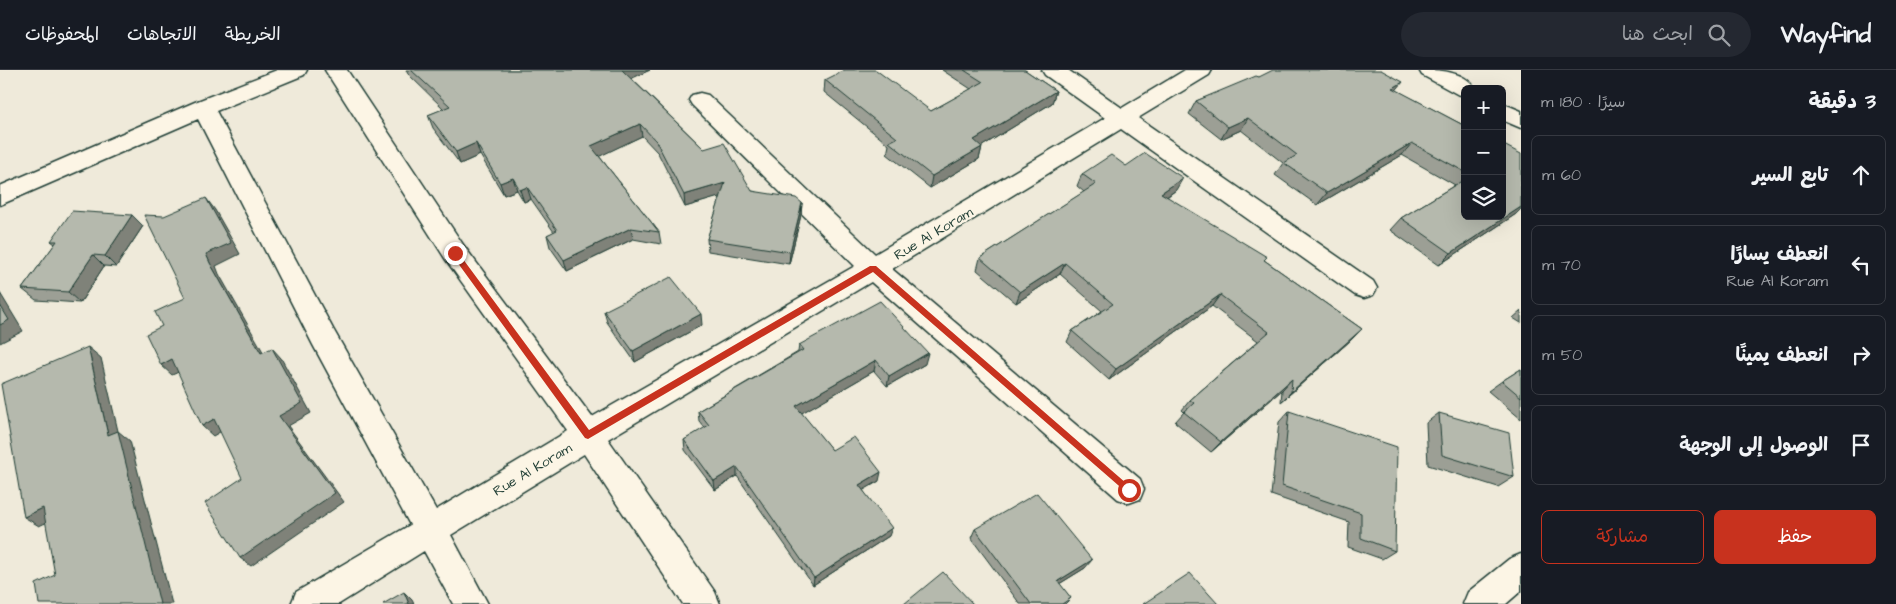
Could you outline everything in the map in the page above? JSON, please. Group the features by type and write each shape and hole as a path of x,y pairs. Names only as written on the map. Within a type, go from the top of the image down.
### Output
{"street":[{"path":"0,196 296,70"},
{"path":"336,70 455,253 588,435 703,604"},
{"path":"1053,70 1364,288"},
{"name":"Rue Al Koram","path":"308,604 588,435 873,268 1201,70"},
{"path":"1430,70 1461,87"},
{"path":"700,100 873,268 1129,490"},
{"path":"203,108 323,337 471,604"},
{"path":"1506,112 1521,120"},
{"path":"1480,604 1521,570"}],"building":[{"path":"411,70 622,70 704,149 724,143 752,191 796,198 802,203 790,252 707,239 725,183 684,195 656,141 640,124 591,146 659,232 631,228 564,260 547,235 557,230 527,187 520,190 513,178 500,183 476,143 456,152 428,115 450,106"},
{"path":"845,70 876,70 931,111 983,82 964,70 1025,70 1056,91 974,140 982,147 932,176 889,142 897,138 825,80"},
{"path":"1273,70 1381,70 1403,82 1393,88 1461,124 1461,170 1412,143 1327,193 1284,163 1297,155 1248,118 1228,127 1196,101 1256,76 1259,77"},
{"path":"1506,146 1521,154 1521,207 1506,217"},
{"path":"1145,153 1183,178 1161,193 1267,257 1264,260 1362,329 1291,392 1292,379 1221,442 1184,412 1194,403 1190,400 1269,332 1220,295 1116,369 1072,331 1113,304 1065,263 1020,292 980,258 1096,184 1082,174 1111,155 1126,166"},
{"path":"1461,181 1461,220 1501,220 1451,253 1401,218"},
{"path":"206,198 231,243 206,254 261,353 272,348 302,403 279,416 335,493 240,558 205,503 242,478 214,419 202,426 172,359 161,365 146,334 162,326 155,312 185,298 144,215 164,216"},
{"path":"72,211 132,215 105,256 93,255 68,292 22,289 57,241 51,241"},
{"path":"671,277 701,314 633,351 604,311"},
{"path":"880,301 928,353 889,376 876,360 796,406 832,450 854,437 881,472 859,485 892,528 814,578 737,467 714,481 684,440 709,425 698,411 803,350 799,345"},
{"path":"0,305 9,320 0,325"},
{"path":"88,347 108,435 118,431 160,604 39,604 36,584 55,575 43,508 24,517 1,384"},
{"path":"1521,369 1521,397 1502,381"},
{"path":"1289,411 1397,447 1395,551 1361,538 1361,513 1282,486"},
{"path":"1439,413 1509,433 1514,477 1442,455"},
{"path":"1037,493 1092,560 1058,581 1071,598 1062,604 1031,604 975,529"},
{"path":"943,572 973,604 904,604"},
{"path":"1190,573 1218,604 1143,604"},
{"path":"404,592 409,604 383,604"}],"route":[{"path":"455,253 588,435 873,268 1129,490"}]}
